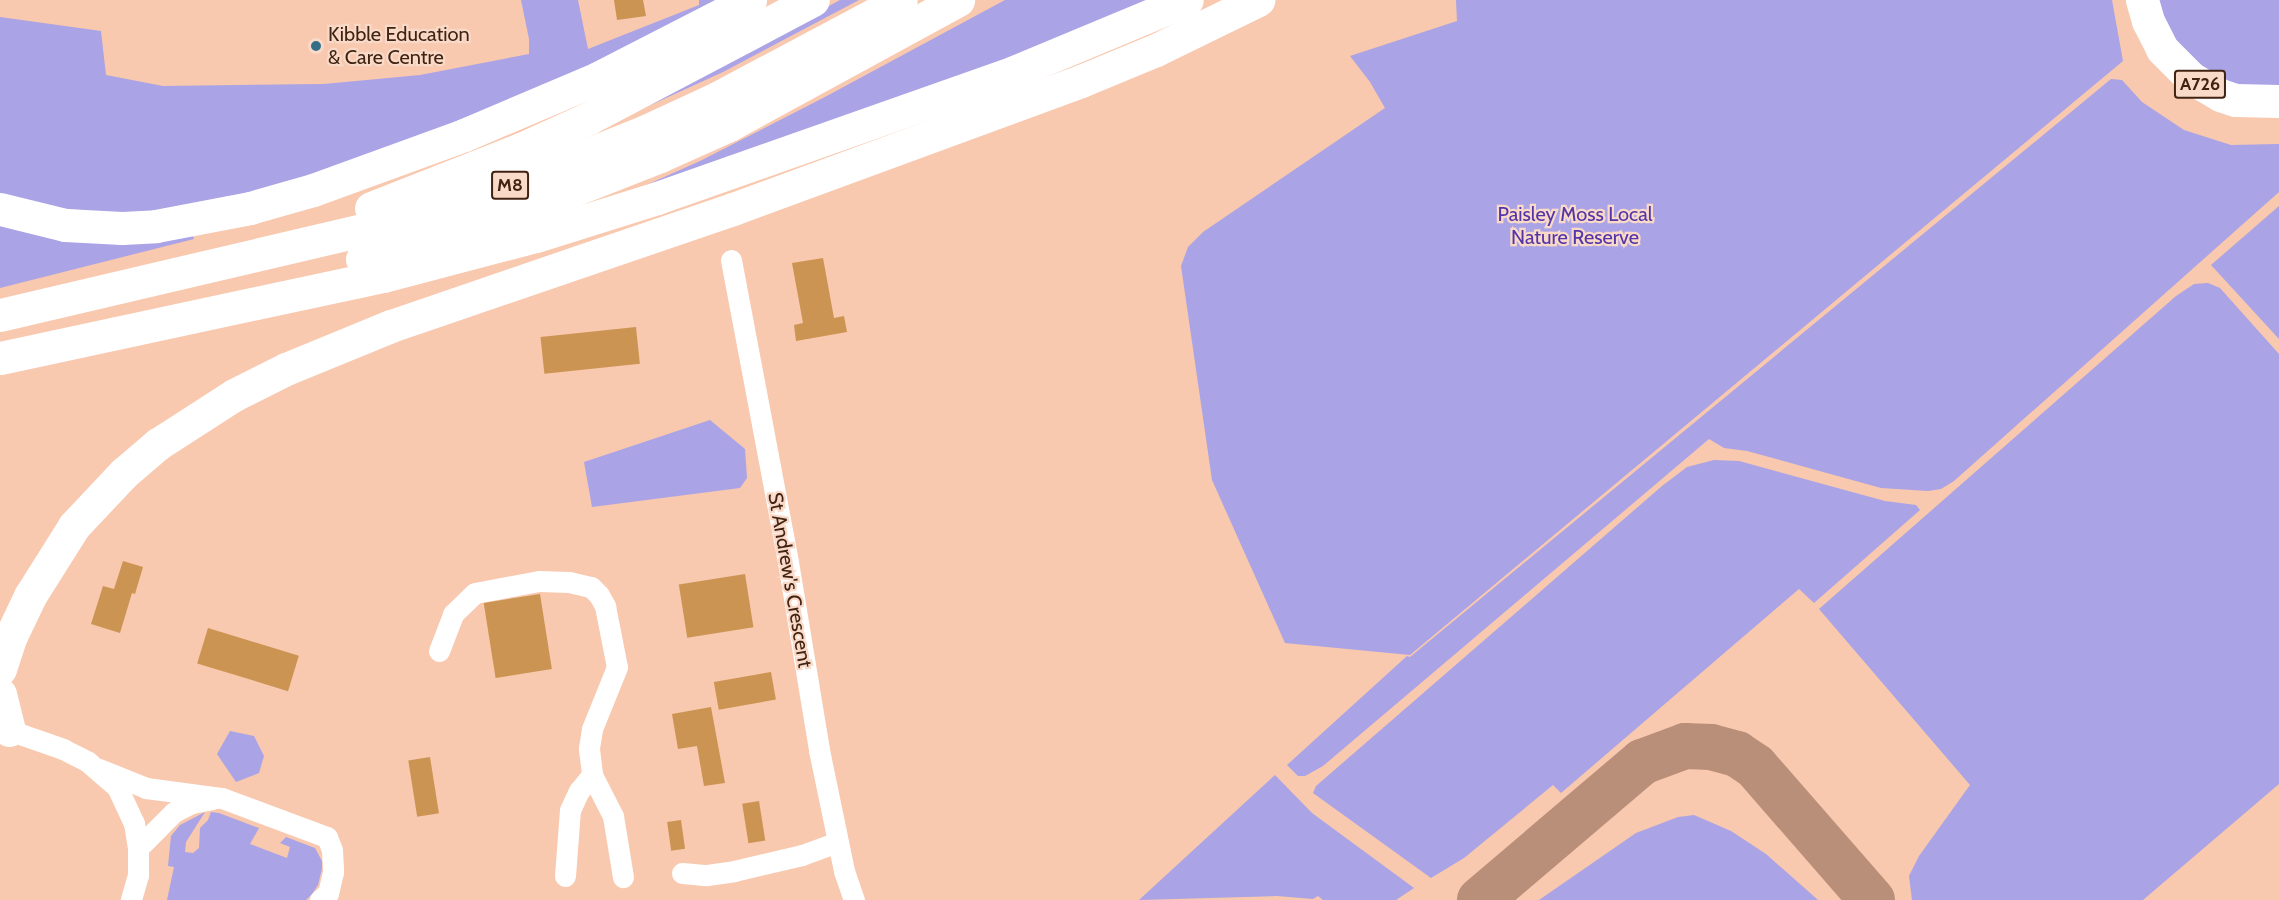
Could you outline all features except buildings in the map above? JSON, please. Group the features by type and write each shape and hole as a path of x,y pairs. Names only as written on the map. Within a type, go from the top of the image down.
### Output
{"main road":[{"path":"0,209 65,225 122,228 166,225 250,208 313,190 464,135 598,78 750,0"},
{"name":"M8","path":"91,294 370,208 447,179 589,118 813,0"},
{"name":"M8","path":"0,315 376,226 501,189 635,136 908,12 958,0"},
{"name":"M8","path":"0,353 444,237 564,196 729,125 908,12 964,0"},
{"path":"0,358 383,276 536,236 657,198 1014,72 1187,0"},
{"path":"0,669 10,639 30,596 74,525 124,473 158,444 234,395 296,365 392,326 734,210 1061,88 1156,50 1258,0"},
{"name":"A726","path":"2142,0 2148,21 2162,49 2191,78 2220,95 2235,100 2253,103 2279,101"},
{"path":"0,694 4,729"}],"street":[{"name":"St Andrew's Crescent","path":"731,260 788,562 819,750 838,842 854,900"},
{"path":"439,651 453,614 474,593 539,581 568,582 591,588 599,595 605,606 616,667 592,729 589,749 592,775 613,816 623,877"},
{"path":"4,729 63,749 99,769 146,788 222,798 327,837 332,850 333,872 328,893 320,900"},
{"path":"99,769 117,787 134,823 138,848 138,875 131,900"},
{"path":"565,876 570,810 579,791 592,775"},
{"path":"138,848 174,812 192,803 222,798"},
{"path":"682,873 707,875 734,871 802,855 838,842"}],"green space":[{"path":"521,0 578,0 588,49 699,5 699,0 734,0 539,96 237,201 150,217 59,208 0,194 0,17 101,31 106,75 163,86 324,84 420,75 529,54 529,39"},
{"path":"840,0 859,0 723,72 598,129"},
{"path":"1005,0 1153,0 1061,39 624,195 700,161"},
{"name":"Paisley Moss Local Nature Reserve","path":"1456,0 2112,0 2123,61 1410,655 1285,643 1212,480 1181,266 1188,247 1203,232 1385,108 1370,82 1350,56 1457,21"},
{"path":"2156,0 2279,0 2279,91 2241,94 2180,59"},
{"path":"2111,79 2122,80 2142,102 2184,130 2231,145 2279,144 2279,192 1954,481 1941,489 1928,491 1881,488 1747,451 1724,448 1709,439 1323,766 1305,776 1298,776 1287,765 1407,656 1410,657"},
{"path":"2279,206 2279,339 2211,265"},
{"path":"0,222 192,233 194,239 0,288"},
{"path":"2208,283 2220,288 2279,354 2279,784 2143,900 1912,900 1909,876 1919,856 1970,785 1819,609 2176,296 2194,284"},
{"path":"710,420 745,449 747,478 740,488 592,507 584,462"},
{"path":"1714,460 1739,461 1885,501 1916,505 1920,510 1814,603 1799,589 1561,793 1553,785 1464,858 1431,878 1313,793 1316,786 1662,486 1687,467"},
{"path":"230,731 254,736 264,756 259,773 236,782 217,754"},
{"path":"1275,775 1312,813 1414,888 1396,900 1323,900 1318,896 1313,899 1277,896 1139,900"},
{"path":"205,812 186,842 185,852 193,853 199,848 200,828 208,820 211,812 219,813 259,828 250,844 287,858 290,847 280,843 286,837 315,848 322,861 322,869 318,885 312,894 306,900 167,900 174,867 168,866 171,836 180,825"},
{"path":"1694,815 1731,831 1766,854 1818,900 1539,900 1636,833 1678,817"}],"taxiway":[{"path":"1480,900 1642,762 1685,746 1711,747 1737,754 1755,766 1872,900"}],"place":[{"name":"Kibble Education & Care Centre","path":"316,46"}]}
